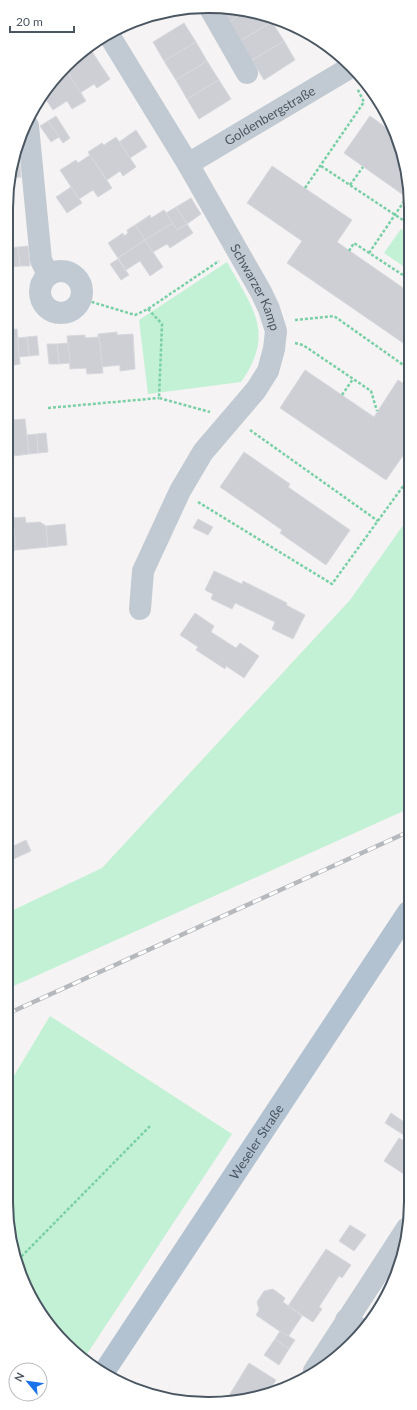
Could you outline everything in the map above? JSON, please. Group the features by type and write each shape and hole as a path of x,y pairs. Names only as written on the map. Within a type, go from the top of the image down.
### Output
{"main road":[{"name":"Weseler Straße","path":"107,1368 404,918"}],"street":[{"path":"213,13 247,73"},
{"name":"Schwarzer Kamp","path":"111,39 188,164 261,292 269,309 274,330 274,350 268,371 256,390 203,452 180,491 143,571 140,609"},
{"name":"Goldenbergstraße","path":"188,164 346,70"},
{"path":"29,132 41,260 48,275"},
{"path":"55,272 70,272 81,283 83,291 82,299 78,305 68,312 61,314 49,310 44,305 40,295 41,284 48,275 55,272"},
{"path":"324,1360 354,1325 400,1241"}],"path":[{"path":"305,188 364,102 353,78"},
{"path":"321,166 404,221"},
{"path":"350,185 363,166"},
{"path":"369,253 404,202"},
{"path":"349,251 354,242 404,276"},
{"path":"82,299 135,315 148,309 237,250"},
{"path":"148,309 162,324 159,398"},
{"path":"274,330 334,316 404,366"},
{"path":"274,330 303,345 371,391 377,412"},
{"path":"342,395 353,379"},
{"path":"48,408 159,398 232,417 378,521"},
{"path":"180,491 332,584 404,485"},
{"path":"21,1257 151,1125"}],"green space":[{"path":"401,229 404,231 404,267 384,253"},
{"path":"227,262 252,307 259,334 257,349 251,365 241,382 148,394 139,320"},
{"path":"404,524 404,811 13,986 13,910 102,868 350,600"},
{"path":"50,1016 232,1134 87,1355 70,1340 53,1321 33,1288 23,1264 13,1214 13,1077"}],"building":[{"path":"224,13 239,16 229,22"},
{"path":"239,16 271,23 240,41 229,22"},
{"path":"184,23 196,42 164,61 153,42"},
{"path":"271,23 273,24 284,41 252,60 240,41"},
{"path":"284,41 295,60 264,80 252,60"},
{"path":"196,42 207,61 176,80 164,61"},
{"path":"92,51 110,79 97,88 94,84 80,93 68,73"},
{"path":"207,61 219,80 187,99 176,80"},
{"path":"68,73 86,101 72,109 67,101 53,110 46,100 53,89"},
{"path":"219,80 231,99 199,119 187,99"},
{"path":"56,116 70,138 63,143 48,121"},
{"path":"370,116 386,128 394,146 404,195 344,153"},
{"path":"48,121 59,137 51,142 40,126"},
{"path":"136,130 147,147 130,158 119,142"},
{"path":"116,137 136,167 123,176 120,171 107,180 88,152 102,143 104,145"},
{"path":"90,155 112,188 98,197 93,190 79,199 60,170 76,160 78,163"},
{"path":"19,161 21,177 16,178"},
{"path":"272,166 352,220 337,242 404,289 404,344 287,263 302,241 247,203"},
{"path":"71,187 82,203 67,213 56,197"},
{"path":"191,198 201,214 187,224 176,207"},
{"path":"176,207 187,224 177,230 166,213"},
{"path":"164,210 173,223 145,240 135,225 150,215 151,218"},
{"path":"173,223 177,230 187,224 193,233 170,248 167,244 153,252 145,240"},
{"path":"135,225 145,240 118,258 108,243 123,233 124,236 128,233 127,230"},
{"path":"145,240 163,267 150,276 140,261 126,270 118,258"},
{"path":"28,246 30,266 20,266 18,247"},
{"path":"18,247 20,266 13,267 13,248"},
{"path":"118,259 129,275 121,280 110,264"},
{"path":"17,329 20,364 13,365 13,330"},
{"path":"117,332 117,335 133,334 135,369 120,371 120,365 102,367 98,334"},
{"path":"85,335 85,338 99,337 103,373 87,374 86,368 70,369 67,336"},
{"path":"37,336 39,355 29,356 27,337"},
{"path":"27,337 29,356 19,357 18,338"},
{"path":"68,343 70,363 59,364 57,344"},
{"path":"47,344 57,344 59,364 49,364"},
{"path":"305,370 374,417 398,380 404,384 404,454 386,480 280,408"},
{"path":"25,419 29,454 13,456 13,420"},
{"path":"46,433 48,452 38,453 37,434"},
{"path":"37,434 38,453 29,454 27,435"},
{"path":"244,452 290,484 288,487 350,530 326,565 280,533 282,530 220,487"},
{"path":"25,517 26,523 40,522 46,526 48,547 16,550 13,518"},
{"path":"13,518 16,550 13,550"},
{"path":"198,519 213,527 208,535 193,528"},
{"path":"65,524 67,545 48,547 46,526"},
{"path":"214,571 242,584 243,581 287,603 286,605 305,615 293,639 272,629 275,622 235,603 232,609 211,599 213,594 205,590"},
{"path":"195,613 214,626 211,632 236,648 240,643 259,656 244,678 226,666 225,669 196,650 198,647 180,635"},
{"path":"26,840 31,851 13,859 13,846"},
{"path":"391,1113 404,1122 404,1135 385,1123"},
{"path":"399,1138 404,1141 404,1174 384,1161"},
{"path":"350,1225 366,1235 354,1251 339,1241"},
{"path":"326,1249 351,1265 342,1278 339,1276 319,1307 322,1309 313,1322 288,1306"},
{"path":"273,1289 285,1298 283,1302 302,1316 288,1337 256,1315 259,1310 257,1302 264,1291"},
{"path":"280,1331 295,1340 289,1349 275,1339"},
{"path":"275,1339 289,1349 279,1365 264,1355"},
{"path":"249,1363 276,1380 271,1387 229,1396"}],"railway":[{"path":"13,1011 404,834"}]}
